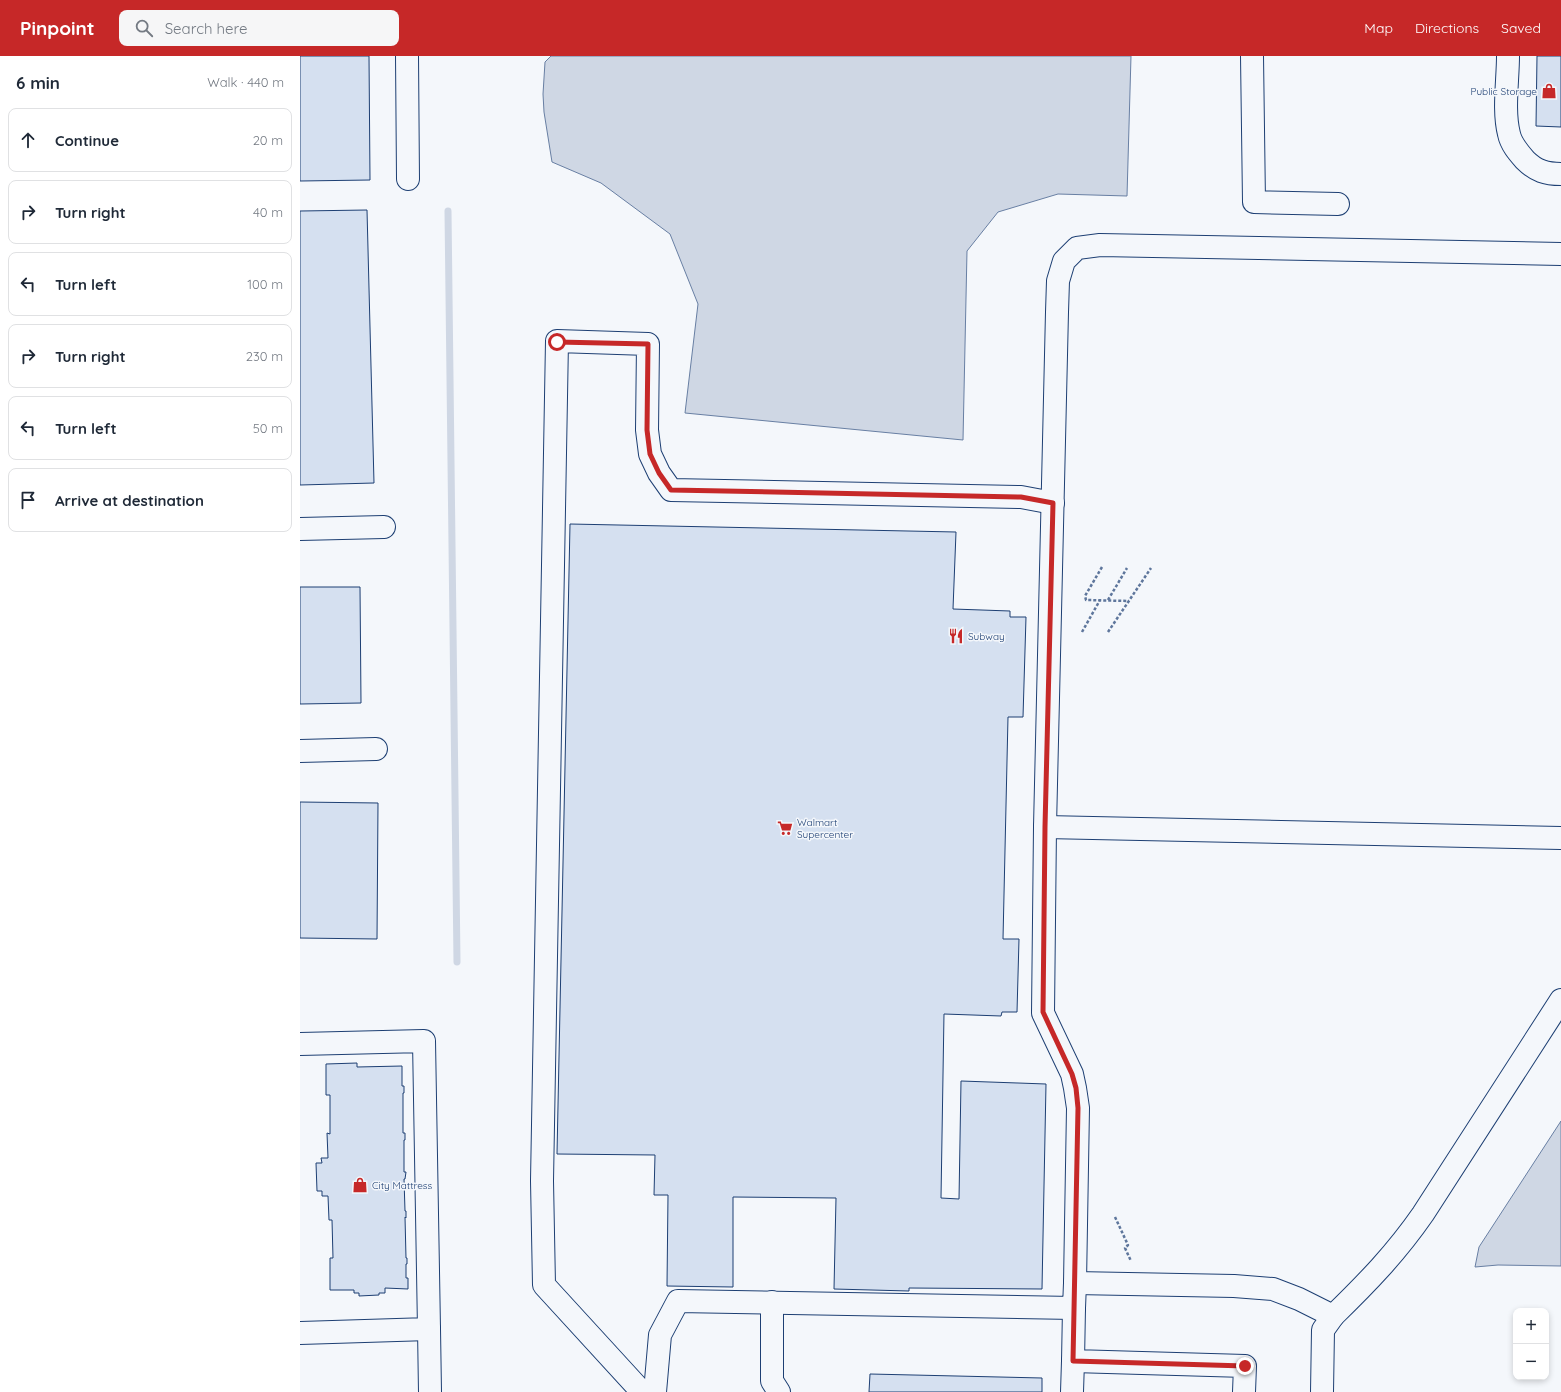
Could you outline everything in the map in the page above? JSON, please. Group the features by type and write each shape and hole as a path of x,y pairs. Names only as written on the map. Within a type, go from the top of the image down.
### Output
{"lane":[{"path":"407,56 408,179"},
{"path":"1252,56 1254,202 1338,204"},
{"path":"1508,56 1506,116 1509,134 1517,151 1530,165 1546,174 1561,174"},
{"path":"1072,1392 1078,1108 1076,1088 1072,1074 1043,1012 1045,827 1058,281 1064,261 1077,248 1100,245 1561,254"},
{"path":"642,1392 544,1285 543,1173 557,342 648,344 647,430 650,454 659,473 671,490 1021,497 1053,503"},
{"path":"300,529 384,527"},
{"path":"300,751 376,749"},
{"path":"1045,827 1561,838"},
{"path":"1322,1392 1323,1330 1333,1316 1395,1253 1406,1239 1424,1214 1561,1000"},
{"path":"300,1044 424,1041 430,1392"},
{"path":"1075,1283 1234,1286 1274,1289 1300,1299 1333,1316"},
{"path":"655,1392 660,1335 678,1301 1074,1308"},
{"path":"772,1302 772,1381 779,1392"},
{"path":"300,1333 428,1329"},
{"path":"1073,1361 1245,1366 1244,1392"}],"path":[{"path":"1102,567 1085,596 1086,600 1129,601"},
{"path":"1107,600 1127,568"},
{"path":"1108,632 1151,568"},
{"path":"1082,632 1100,600"},
{"path":"1115,1217 1128,1245 1123,1248 1133,1264"}],"shaded area":[{"path":"551,56 1131,56 1127,196 1058,194 998,212 967,251 963,440 685,413 698,304 670,234 601,183 552,162 544,112 543,94 545,62"},
{"path":"1561,1121 1561,1266 1498,1265 1475,1267 1479,1247"}],"building":[{"path":"300,56 369,56 370,180 300,181"},
{"name":"Public Storage","path":"1537,56 1561,56 1561,127 1536,126"},
{"path":"367,210 374,483 300,485 300,211"},
{"name":"Walmart Supercenter","path":"570,524 956,532 953,609 1010,611 1010,617 1026,617 1023,717 1008,717 1003,939 1019,939 1017,1012 1002,1012 1001,1016 944,1014 941,1198 959,1199 961,1081 1046,1084 1042,1289 909,1288 909,1291 834,1289 836,1198 733,1197 733,1287 667,1286 668,1195 654,1195 655,1155 557,1154"},
{"path":"300,587 360,587 361,703 300,704"},
{"path":"300,802 378,803 377,939 300,938"},
{"name":"City Mattress","path":"357,1063 357,1067 402,1066 402,1086 404,1086 403,1133 405,1133 404,1172 406,1172 404,1179 407,1258 406,1278 408,1278 408,1289 385,1288 385,1293 379,1293 379,1295 359,1296 359,1293 354,1293 354,1290 330,1290 330,1258 333,1258 332,1220 329,1220 328,1196 322,1196 322,1191 317,1191 316,1163 322,1163 321,1158 328,1158 327,1133 330,1134 330,1095 326,1095 326,1064"},
{"path":"870,1374 1042,1378 1042,1392 869,1392"}],"waterway":[{"path":"448,211 457,962"}],"place":[{"name":"Public Storage","path":"1549,91"},
{"name":"Subway","path":"956,636"},
{"name":"Walmart Supercenter","path":"785,828"},
{"name":"City Mattress","path":"360,1185"}],"route":[{"path":"557,342 648,344 647,430 650,454 659,473 671,490 1021,497 1053,503 1045,827 1043,1012 1047,1024 1072,1074 1076,1088 1078,1108 1073,1361 1245,1366"}]}
